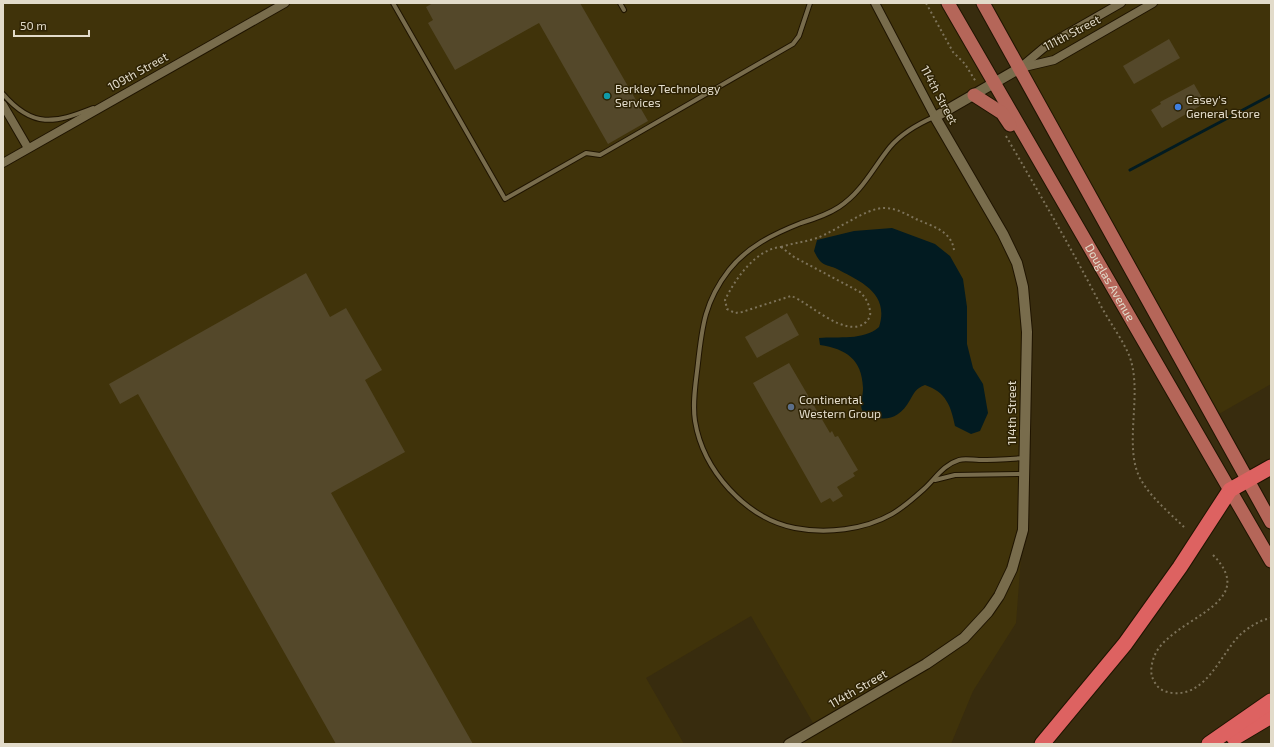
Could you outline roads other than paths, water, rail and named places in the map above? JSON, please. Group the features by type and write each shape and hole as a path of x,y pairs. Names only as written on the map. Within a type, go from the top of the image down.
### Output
{"highway":[{"path":"1042,744 1125,644 1180,568 1230,490 1271,467"},
{"path":"1209,744 1271,701"},
{"path":"1223,744 1271,716"}],"main road":[{"name":"Douglas Avenue","path":"948,3 1271,561"},
{"name":"Douglas Avenue","path":"983,3 1271,522"},
{"path":"977,93 1002,113 1017,138 1032,148"}],"street":[{"name":"109th Street","path":"3,163 285,3"},
{"name":"114th Street","path":"788,744 964,638 988,612 1007,582 1018,553 1023,530 1026,332 1023,287 1018,269 1003,234 934,117 875,3"},
{"name":"111th Street","path":"934,117 1020,68 1046,46 1121,3"},
{"name":"111th Street","path":"1020,68 1054,60 1153,3"},
{"path":"3,105 28,148"}],"lane":[{"path":"393,3 505,199 586,153 600,155 793,44 799,36 810,3"},
{"path":"620,3 624,10"},
{"path":"3,94 10,103 22,111 38,118 52,121 64,119 112,101"},
{"path":"934,117 920,123 890,147 869,179 840,207 823,216 777,233 763,240 752,248 729,270 709,301 701,327 694,406 695,419 701,443 720,478 752,508 785,525 795,528 820,530 845,529 870,523 891,515 908,503 934,480 940,471 961,459 1025,458"},
{"path":"934,480 955,475 1025,474"}],"water":[{"path":"892,228 935,244 950,256 963,279 967,307 967,344 973,368 983,384 988,413 980,431 971,434 955,426 952,412 943,396 925,385 916,391 901,412 896,416 890,418 878,418 864,415 861,404 863,388 862,378 856,363 851,357 838,349 820,345 819,338 858,336 873,331 879,327 881,315 877,297 863,283 820,261 814,251 817,240 854,231"}],"waterway":[{"path":"1130,170 1271,95"}],"place":[{"name":"Berkley Technology Services","path":"607,96"},
{"name":"Casey's General Store","path":"1178,107"},
{"name":"Continental Western Group","path":"791,407"}]}
